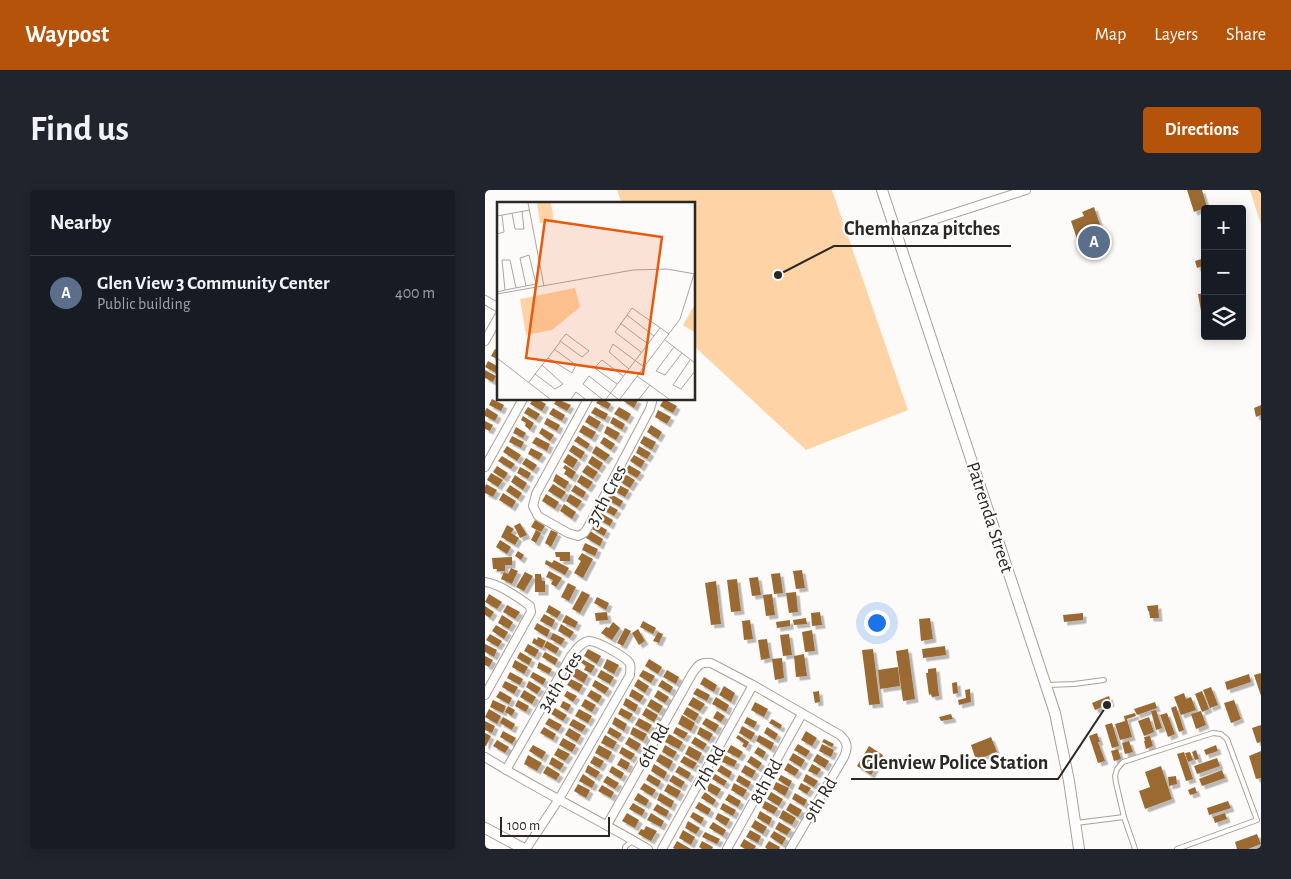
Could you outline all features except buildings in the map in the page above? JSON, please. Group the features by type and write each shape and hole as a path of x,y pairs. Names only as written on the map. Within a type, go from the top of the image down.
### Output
{"street":[{"name":"Patrenda Street","path":"882,190 1047,685 1055,713 1076,823 1079,849"},
{"path":"896,232 1026,190"},
{"path":"485,300 497,307"},
{"path":"485,341 497,320"},
{"path":"485,467 522,400"},
{"name":"37th Cres","path":"587,400 536,494 533,506 538,516 568,533 578,536 584,533 592,520 650,409 651,400"},
{"path":"485,582 498,586 524,601 530,606 531,612 485,695"},
{"name":"34th Cres","path":"506,770 577,648 583,643 595,642 629,662 631,668 630,675 559,799 525,849"},
{"name":"6th Rd","path":"607,824 698,665 711,663 753,686"},
{"path":"753,686 802,714"},
{"name":"7th Rd","path":"662,849 753,686"},
{"name":"9th Rd","path":"790,849 844,757 847,748 845,739 841,735 802,714"},
{"name":"8th Rd","path":"727,849 802,714"},
{"path":"485,757 649,849"},
{"path":"485,828 525,849"}],"lane":[{"path":"1047,685 1104,680"},
{"path":"1135,849 1117,790 1115,776 1117,769 1123,762 1213,733 1221,734 1227,739 1259,819 1177,849"},
{"path":"1076,823 1124,816"},
{"path":"625,849 633,840"}],"shaded area":[{"path":"617,190 832,190 908,410 806,450 695,347 695,202 621,202"},
{"path":"1250,190 1261,190 1261,225"}],"place":[{"name":"Glen View 3 Community Center","path":"1094,242"},
{"name":"Chemhanza pitches","path":"778,275"},
{"name":"Glenview Police Station","path":"1107,705"}]}
